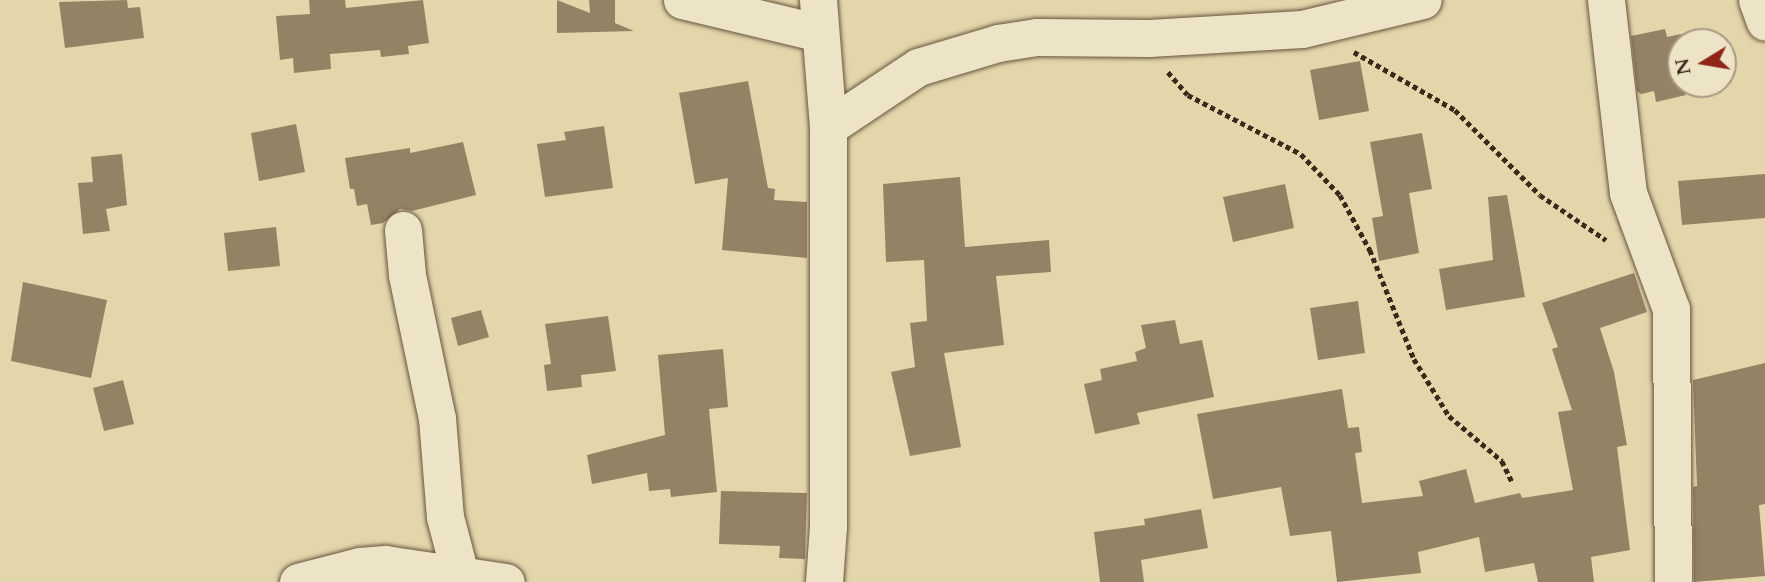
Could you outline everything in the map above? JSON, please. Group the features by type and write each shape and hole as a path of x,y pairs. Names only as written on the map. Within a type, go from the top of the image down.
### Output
{"street":[{"path":"682,0 819,17 828,127 828,526 824,582"},
{"path":"828,127 918,67 998,43 1037,37 1149,37 1302,29 1423,0"},
{"path":"1606,0 1628,193 1671,309 1673,582"},
{"path":"1757,0 1765,22"},
{"path":"403,230 407,275 437,418 445,517 463,579"},
{"path":"298,582 360,566 385,564 463,579 506,582"}],"path":[{"path":"1302,29 1398,74 1455,110 1539,195 1612,244"},
{"path":"1149,37 1175,84 1188,95 1301,154 1340,194 1370,250 1414,359 1450,416 1502,461 1513,484"}],"building":[{"path":"127,0 128,8 140,7 144,38 65,48 59,2"},
{"path":"309,0 345,0 346,8 423,0 429,43 408,46 409,54 381,57 380,50 330,54 331,69 294,73 293,58 280,60 276,16 310,14"},
{"path":"557,0 590,13 589,0 615,0 615,23 634,31 557,33"},
{"path":"1665,29 1667,98 1673,98 1656,102 1654,91 1641,94 1637,91 1631,36"},
{"path":"1360,61 1369,111 1319,120 1310,70"},
{"path":"748,81 768,188 775,189 774,200 807,202 807,258 722,250 728,178 695,184 679,93"},
{"path":"296,124 305,172 259,181 251,133"},
{"path":"604,126 613,188 545,197 537,144 566,140 564,132"},
{"path":"1422,133 1432,189 1409,193 1419,253 1379,261 1372,218 1383,216 1370,142"},
{"path":"463,142 476,195 412,211 400,209 383,223 371,225 367,204 357,206 354,189 350,189 345,158 410,148 410,153"},
{"path":"122,154 127,205 106,209 110,231 83,234 78,183 93,182 91,157"},
{"path":"1765,174 1765,218 1682,225 1678,181"},
{"path":"960,177 965,247 1049,240 1051,272 996,276 1004,345 944,353 961,447 910,456 891,372 915,367 910,323 927,321 924,260 886,262 883,184"},
{"path":"1285,184 1294,228 1233,242 1223,197"},
{"path":"1507,195 1525,297 1446,310 1439,269 1493,260 1488,197"},
{"path":"276,227 280,266 228,271 224,233"},
{"path":"1634,273 1647,312 1600,328 1614,372 1627,445 1617,447 1630,550 1591,557 1594,582 1538,582 1534,563 1485,572 1479,537 1418,552 1421,573 1337,582 1331,531 1290,536 1281,487 1213,499 1197,414 1342,389 1348,428 1359,427 1362,452 1355,453 1362,503 1423,496 1419,481 1466,469 1475,503 1520,493 1522,498 1573,490 1558,412 1572,410 1552,349 1558,347 1542,303"},
{"path":"23,282 107,300 91,378 11,361"},
{"path":"1358,301 1365,353 1318,360 1310,308"},
{"path":"481,310 489,337 458,346 451,318"},
{"path":"608,316 616,371 581,375 582,387 547,391 544,365 551,364 545,324"},
{"path":"1175,320 1180,344 1202,340 1214,397 1137,413 1140,424 1095,434 1084,384 1102,380 1100,369 1137,361 1135,352 1146,348 1141,325"},
{"path":"723,349 728,407 709,409 717,492 671,497 670,489 649,491 647,473 592,484 587,455 665,435 658,355"},
{"path":"1765,363 1765,504 1759,505 1765,576 1694,582 1693,487 1697,486 1693,380"},
{"path":"123,380 134,424 104,431 93,388"},
{"path":"721,491 807,493 805,559 779,558 780,546 719,544"},
{"path":"1201,509 1208,548 1141,560 1144,582 1100,582 1094,532 1145,525 1144,519"}]}
